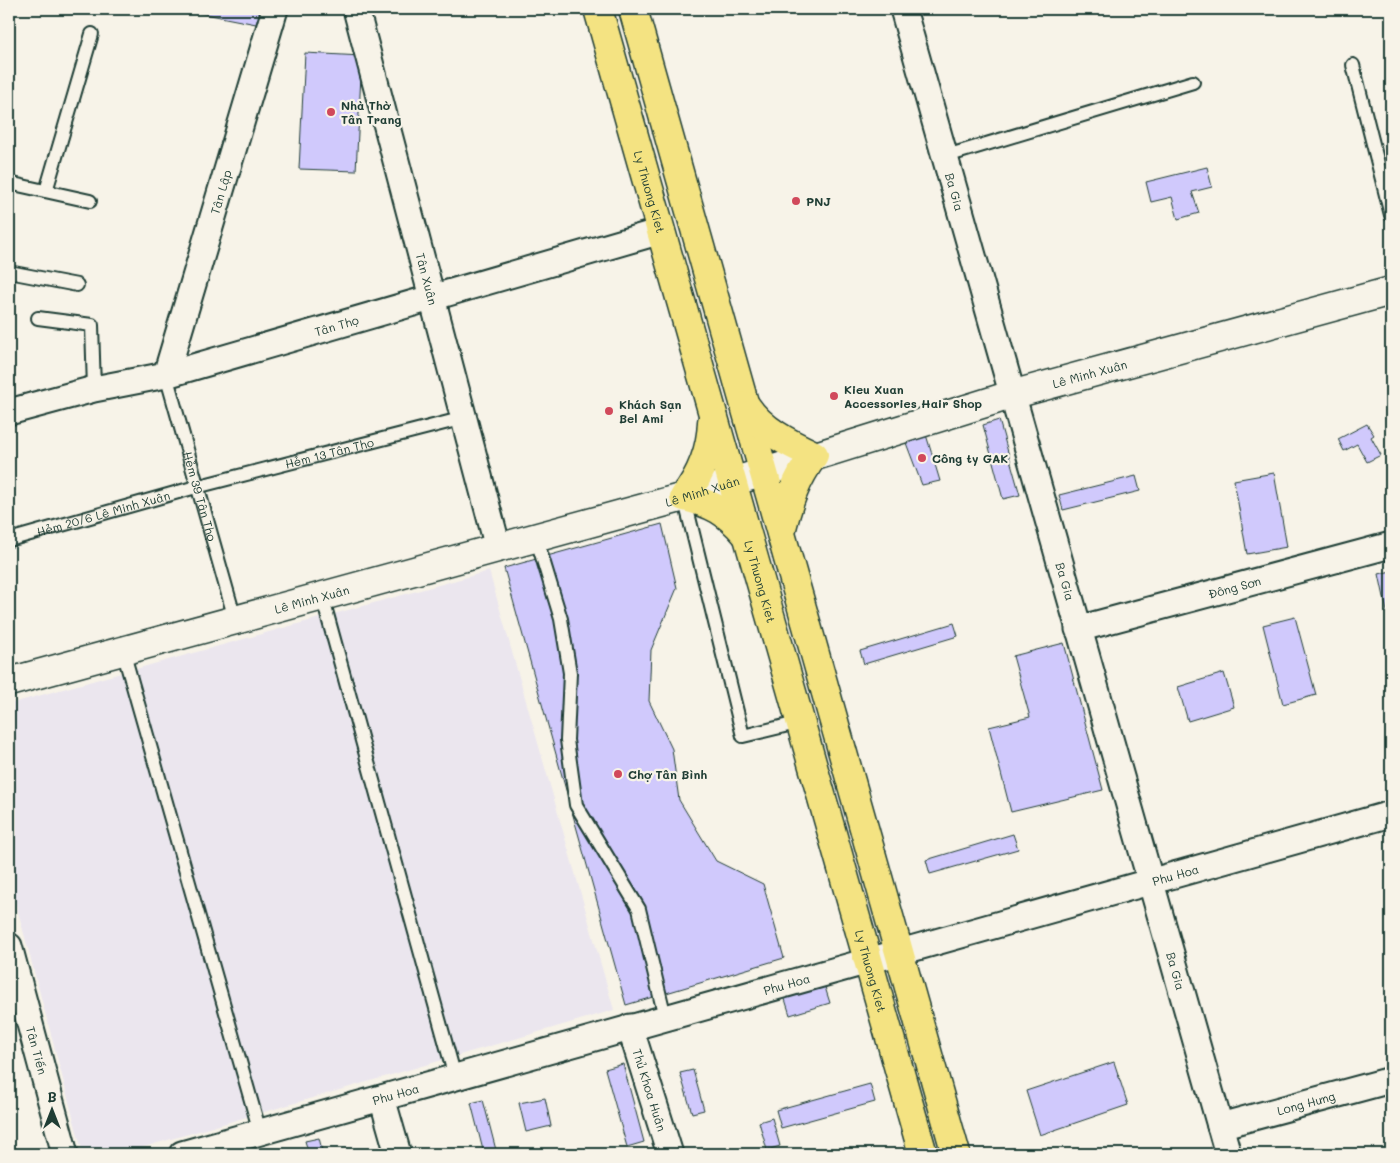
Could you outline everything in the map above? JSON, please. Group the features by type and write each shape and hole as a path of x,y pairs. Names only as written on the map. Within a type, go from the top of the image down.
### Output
{"main road":[{"name":"Ly Thuong Kiet","path":"598,9 923,1154"},
{"path":"633,9 956,1154"},
{"path":"744,403 756,421 794,446 814,455 800,474 789,498 781,532"},
{"path":"713,413 711,440 704,464 697,480 684,497 707,503 722,510 748,537"}],"street":[{"name":"Tân Lập","path":"166,374 275,9"},
{"name":"Tân Xuân","path":"356,9 498,548"},
{"name":"Ba Gia","path":"903,9 943,157 1228,1154"},
{"name":"Tân Thọ","path":"9,412 94,389 166,374 661,231"},
{"name":"Lê Minh Xuân","path":"9,682 684,497 1011,395 1391,290"},
{"name":"Đông Sơn","path":"1078,629 1391,545"},
{"name":"Phu Hoa","path":"182,1154 1149,880 1391,814"},
{"name":"Tân Tiến","path":"9,946 66,1154"},
{"name":"Thủ Khoa Huân","path":"630,1027 670,1154"},
{"name":"Long Hưng","path":"1220,1126 1391,1080"},
{"path":"382,1098 398,1154"}],"lane":[{"path":"46,191 92,34"},
{"path":"1353,65 1391,215"},
{"path":"943,157 1193,82"},
{"path":"9,183 90,201"},
{"path":"9,272 77,285"},
{"path":"38,318 92,325 94,389"},
{"name":"Hẻm 39 Tân Thọ","path":"166,374 235,619"},
{"name":"Hẻm 13 Tân Thọ","path":"196,486 464,418"},
{"name":"Hẻm 20/6 Lê Minh Xuân","path":"9,540 196,486"},
{"path":"684,497 742,736 801,722"},
{"path":"536,537 561,618 570,674 566,740 576,805 639,909 666,1017"},
{"path":"322,596 454,1077"},
{"path":"123,650 260,1132"}],"shaded area":[{"path":"489,571 614,1010 120,1154 83,1154 9,878 9,704"}],"building":[{"path":"180,9 265,9 261,25"},
{"name":"Nhà Thờ Tân Trang","path":"305,53 362,56 356,171 299,169"},
{"path":"1207,167 1212,187 1192,192 1199,213 1178,219 1172,197 1151,202 1146,182"},
{"path":"999,420 1020,495 1003,499 983,425"},
{"path":"1367,424 1374,435 1371,437 1381,455 1367,462 1357,444 1344,451 1338,439"},
{"name":"Công ty GAK","path":"924,428 940,481 922,485 903,435"},
{"path":"1274,473 1287,547 1247,554 1234,480"},
{"path":"1136,476 1140,491 1063,510 1059,495"},
{"name":"Chợ Tân Bình","path":"662,524 677,588 651,650 649,701 672,749 679,800 716,861 763,884 784,958 626,1005 504,568"},
{"path":"1391,571 1391,630 1379,574"},
{"path":"1295,617 1316,695 1283,704 1263,625"},
{"path":"954,623 958,636 864,664 860,651"},
{"path":"1064,643 1103,790 1011,812 989,727 1030,717 1013,656"},
{"path":"1224,673 1234,707 1188,721 1178,687"},
{"path":"1013,834 1018,849 930,874 926,860"},
{"path":"824,984 830,1003 790,1015 784,996"},
{"path":"1114,1062 1128,1105 1040,1135 1026,1091"},
{"path":"623,1064 644,1142 627,1147 605,1069"},
{"path":"693,1070 704,1110 692,1113 680,1073"},
{"path":"870,1084 875,1102 781,1128 776,1110"},
{"path":"545,1098 551,1126 526,1132 519,1103"},
{"path":"483,1100 497,1154 484,1154 471,1103"},
{"path":"772,1118 780,1146 767,1150 759,1122"},
{"path":"319,1138 323,1154 309,1154 305,1141"}],"place":[{"name":"Nhà Thờ Tân Trang","path":"331,112"},
{"name":"PNJ","path":"796,201"},
{"name":"Kieu Xuan Accessories Hair Shop","path":"834,396"},
{"name":"Khách Sạn Bel Ami","path":"609,411"},
{"name":"Công ty GAK","path":"922,458"},
{"name":"Chợ Tân Bình","path":"618,774"}]}
